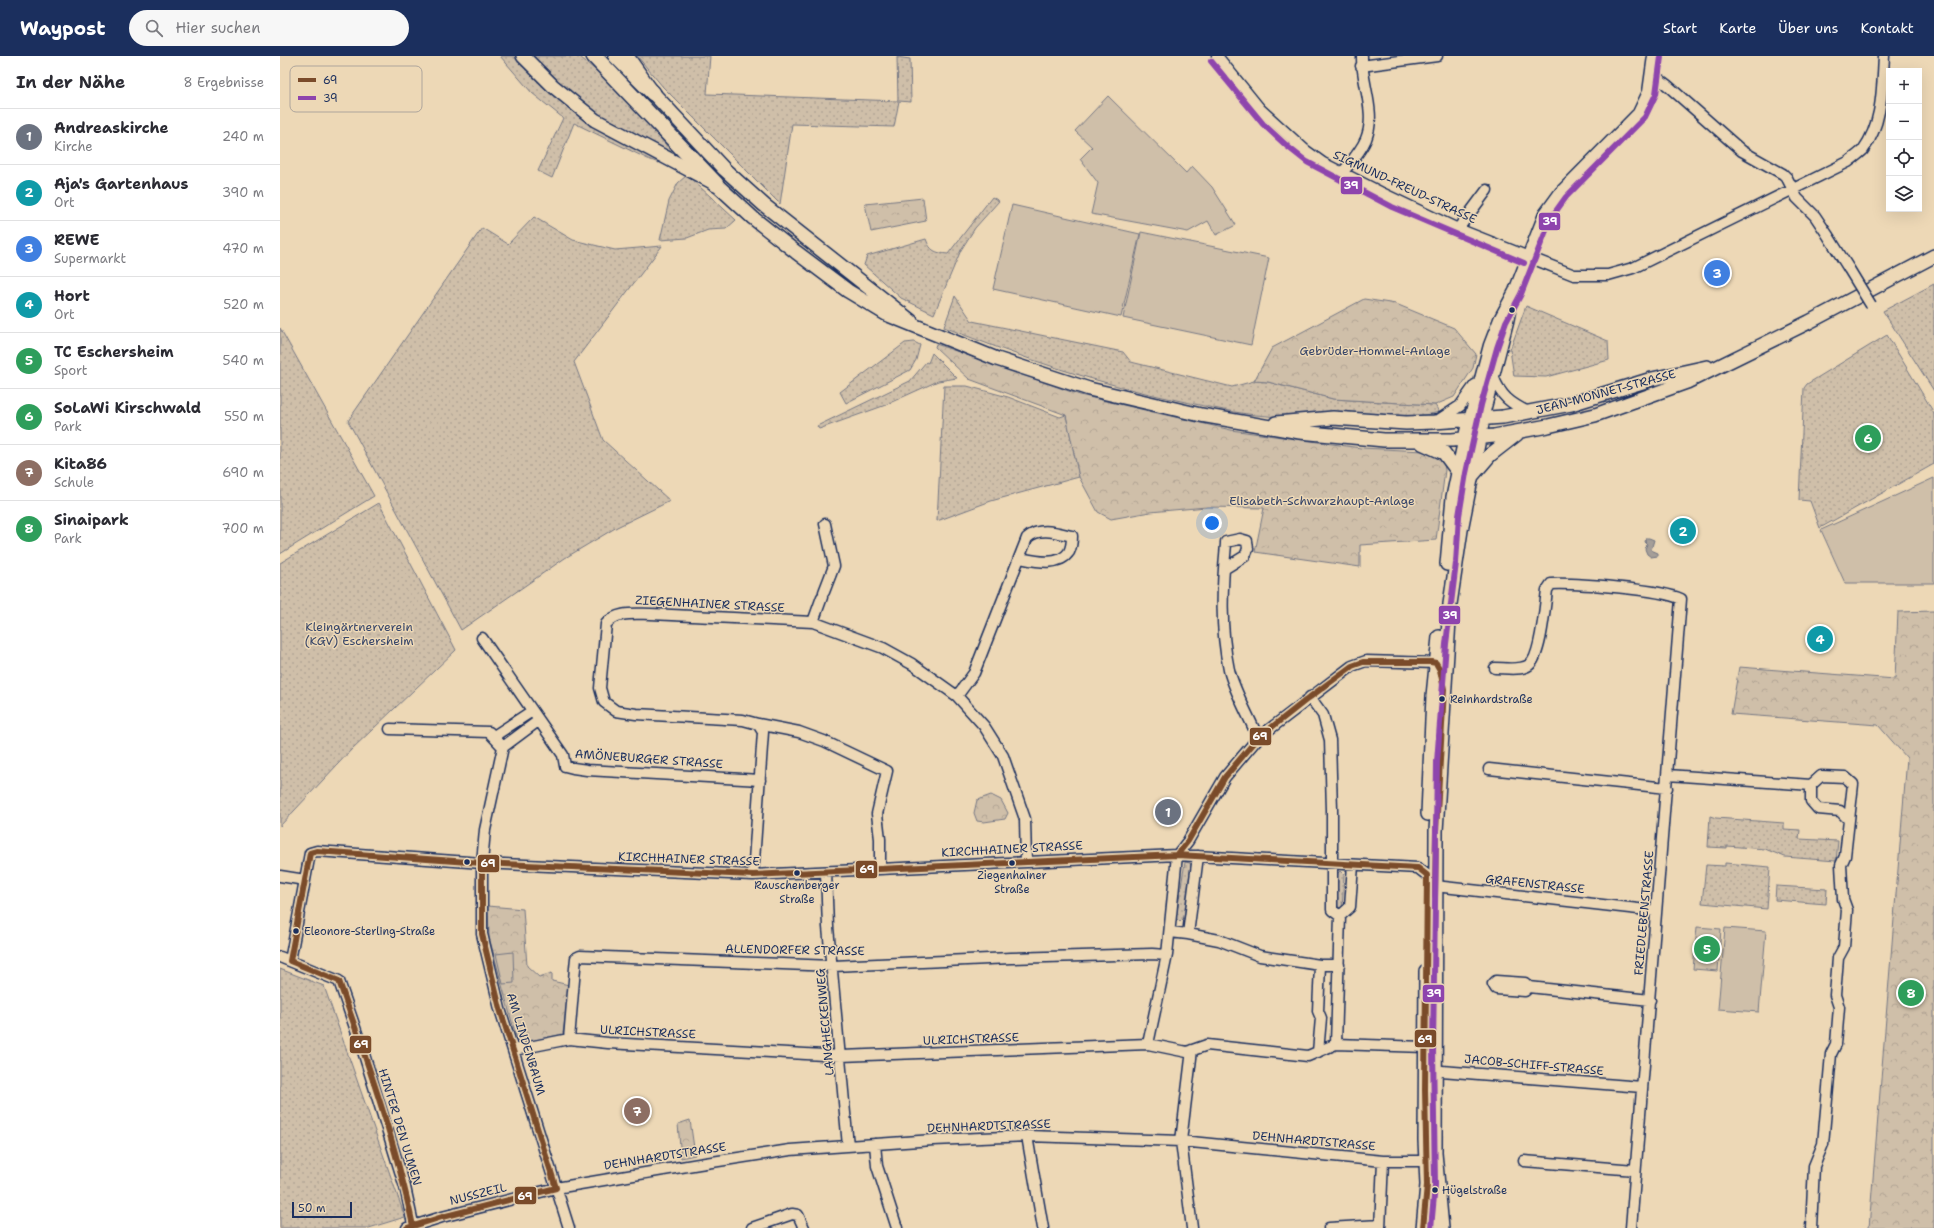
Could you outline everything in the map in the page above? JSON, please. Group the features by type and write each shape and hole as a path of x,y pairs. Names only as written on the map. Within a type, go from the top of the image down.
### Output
{"highway":[{"path":"594,56 716,184"},
{"path":"616,56 653,93"}],"main road":[{"path":"523,56 553,86 595,120 716,184 778,237 848,291 886,314 997,359 1090,389 1160,407 1308,433 1417,441 1444,453 1458,472"},
{"path":"627,56 653,93 724,169 764,205 920,328"},
{"name":"JEAN-MONNET-STRASSE","path":"1417,441 1479,438 1522,431 1614,409 1687,382 1809,322 1934,256"},
{"name":"JEAN-MONNET-STRASSE","path":"1260,424 1332,418 1406,423 1434,422 1483,419 1530,413 1591,399 1652,379 1719,365"},
{"path":"1430,1228 1426,1161 1435,886 1427,868 1452,591 1471,477 1483,419"},
{"path":"1442,1228 1435,1153 1430,1070 1424,1047 1429,762 1436,663 1448,562 1450,515 1469,420"},
{"path":"1471,477 1490,455 1522,431"},
{"path":"1436,663 1440,670 1444,689"},
{"path":"1424,1228 1427,1185"}],"street":[{"name":"SIGMUND-FREUD-STRASSE","path":"1217,56 1272,121 1305,150 1323,163 1380,192 1458,228 1574,275 1608,275 1633,268 1848,162 1862,151 1871,136 1879,115 1884,56"},
{"path":"1343,172 1366,138 1370,119 1361,61 1437,56"},
{"path":"1469,420 1480,378 1499,319 1514,291 1547,208 1560,192 1638,113 1646,100 1654,56"},
{"path":"1651,78 1659,79 1667,85 1742,151 1783,174 1787,178 1797,198 1815,216 1871,305"},
{"path":"1458,228 1487,190"},
{"path":"1483,419 1508,322 1514,291"},
{"path":"1493,376 1499,390 1507,401 1530,413"},
{"path":"1434,422 1460,406 1480,378"},
{"path":"813,622 834,566 825,524"},
{"path":"956,696 974,673 1027,538 1032,534 1047,531 1072,536 1070,552 1060,559 1040,562 1020,558"},
{"path":"1224,569 1222,613 1230,671 1258,738"},
{"name":"FRIEDLEBENSTRASSE","path":"1495,668 1518,668 1528,666 1532,663 1537,653 1547,590 1551,584 1610,587 1667,594 1681,599 1650,1000 1635,1170 1632,1228"},
{"name":"ZIEGENHAINER STRASSE","path":"880,869 880,839 877,814 887,771 824,741 799,732 761,728 743,720 636,714 616,711 604,702 600,688 606,624 612,618 627,614 813,622 883,648 912,664 956,696 984,726 1003,756 1025,819 1026,861"},
{"path":"390,729 489,732 503,747 538,721 482,638"},
{"path":"1148,1044 1167,955 1177,855 1188,841 1225,777 1258,738 1352,666 1363,662 1436,663"},
{"path":"1310,697 1323,715 1330,740 1332,910 1340,916"},
{"path":"494,736 532,711"},
{"name":"AMÖNEBURGER STRASSE","path":"538,721 563,755 565,766 573,768 760,780"},
{"path":"753,875 760,780 761,728"},
{"name":"AM LINDENBAUM","path":"503,747 485,830 482,863 482,934 500,1009 569,1228"},
{"path":"1489,769 1667,788"},
{"path":"1668,775 1811,784 1821,776 1845,777 1853,784 1845,856 1841,864 1843,899 1847,910 1844,947 1838,958 1835,995 1838,1007 1836,1044 1831,1054 1822,1144 1814,1166 1811,1228"},
{"path":"1811,784 1811,801 1818,809 1840,811 1849,820"},
{"path":"1840,811 1850,804"},
{"name":"KIRCHHAINER STRASSE","path":"285,959 305,880 310,853 317,851 482,863 753,875 1177,855"},
{"path":"1177,855 1427,868"},
{"path":"1188,934 1198,856"},
{"path":"1336,1044 1340,916 1350,907 1353,865"},
{"name":"LANGHECKENWEG","path":"826,872 828,927 833,966 848,1146"},
{"path":"280,876 305,880"},
{"name":"GRAFENSTRASSE","path":"1435,886 1656,911"},
{"path":"1170,932 1219,940 1260,956 1339,965"},
{"name":"ALLENDORFER STRASSE","path":"569,1039 574,969 576,958 580,956 833,966 1011,958 1152,954 1167,955"},
{"name":"HINTER DEN ULMEN","path":"285,959 339,981 362,1048 405,1187 412,1227"},
{"path":"1318,1052 1321,1018 1318,1012 1320,964"},
{"path":"1529,987 1650,1000"},
{"name":"ULRICHSTRASSE","path":"514,1050 537,1044 569,1039 608,1043 841,1056 1148,1044 1187,1052 1207,1045 1308,1056 1336,1044 1424,1047"},
{"path":"1192,1050 1181,1142 1192,1228"},
{"name":"JACOB-SCHIFF-STRASSE","path":"1430,1070 1642,1087"},
{"path":"1027,1136 1043,1228"},
{"name":"DEHNHARDTSTRASSE","path":"556,1188 790,1150 1027,1136 1181,1142 1383,1161 1426,1161"},
{"path":"875,1144 877,1166 897,1228"},
{"path":"1329,1228 1380,1226 1383,1161"},
{"path":"1524,1161 1635,1170"},
{"name":"NUSSZEIL","path":"412,1227 442,1217 556,1188"},
{"path":"752,1228 792,1214 798,1215 804,1228"}],"green space":[{"path":"500,56 579,56 608,81 680,160 650,144 659,163 574,123 552,178 538,171 563,118 532,93"},
{"path":"637,56 710,56 707,94 898,101 897,57 910,59 911,102 899,101 894,127 792,124 780,204 663,87"},
{"path":"1108,96 1186,173 1192,166 1212,187 1236,225 1216,235 1208,221 1188,232 1091,214 1098,183 1080,159 1092,147 1075,131"},
{"path":"687,175 736,220 726,229 708,230 687,238 660,240 669,201 678,183"},
{"path":"992,197 999,201 975,228 961,250 934,314 901,298 864,265 867,256 926,239 929,246 934,251 948,254"},
{"path":"923,198 926,221 871,232 865,204"},
{"path":"1012,205 1140,234 1121,317 993,289"},
{"path":"534,217 573,240 615,250 662,246 574,362 603,440 670,501 617,527 565,558 461,630 348,421 482,228 508,244"},
{"path":"1141,232 1269,258 1251,345 1123,318"},
{"path":"1934,284 1934,391 1883,311"},
{"path":"955,296 972,321 1123,352 1131,362 1232,387 1254,381 1268,382 1333,399 1435,405 1439,412 1414,416 1340,413 1276,417 1213,408 1120,387 1031,360 944,327"},
{"name":"Gebrüder-Hommel-Anlage","path":"1364,299 1396,304 1454,328 1476,354 1473,368 1454,397 1435,405 1333,399 1268,382 1254,381 1272,348"},
{"path":"1526,306 1608,341 1609,360 1546,377 1514,376 1510,350"},
{"path":"280,328 374,496 280,554"},
{"path":"1887,335 1934,413 1934,464 1820,528 1810,501 1799,500 1804,388 1807,384"},
{"path":"914,342 920,345 916,360 910,370 846,403 840,392 905,343"},
{"name":"Elisabeth-Schwarzhaupt-Anlage","path":"936,344 1080,395 1231,430 1361,448 1424,451 1436,454 1443,458 1445,470 1436,540 1360,545 1360,567 1255,552 1264,508 1207,507 1150,512 1111,519 1098,512 1079,477 1066,415 969,379 935,347"},
{"path":"932,353 957,378 938,381 883,406 819,429 817,426 910,381 926,362 928,363"},
{"path":"944,386 967,386 1008,397 1060,417 1066,415 1079,477 991,501 937,521"},
{"path":"1934,478 1934,583 1845,583 1821,530"},
{"name":"Kleingärtnerverein (KGV) Eschersheim","path":"379,503 456,650 352,749 280,826 280,563"},
{"path":"1934,611 1934,1228 1869,1228 1907,758 1878,725 1731,714 1739,667 1895,679 1898,612"},
{"path":"991,795 1001,800 1008,813 1005,819 984,822 977,821 974,813 977,800"},
{"path":"1710,816 1716,818 1784,823 1784,829 1800,830 1799,839 1838,841 1836,861 1785,857 1765,849 1727,846 1727,848 1708,847"},
{"path":"1185,862 1190,863 1191,865 1184,918 1180,922 1176,918"},
{"path":"1725,863 1770,867 1767,909 1702,903 1706,865 1725,866"},
{"path":"1340,871 1344,875 1342,910 1336,910 1337,874"},
{"path":"1776,886 1827,889 1826,904 1775,900"},
{"path":"488,906 523,909 527,966 539,977 552,973 552,981 569,985 563,1034 518,1044 489,937"},
{"path":"1697,927 1721,929 1718,971 1693,969"},
{"path":"1725,928 1766,931 1759,1012 1718,1009"},
{"path":"513,952 514,983 503,984 496,954"},
{"path":"280,969 324,986 405,1217 369,1228 280,1228"},
{"path":"690,1120 695,1155 681,1158 678,1124"}],"shaded area":[{"path":"1646,538 1654,540 1651,550 1658,553 1658,556 1651,557 1647,554 1645,549 1647,544 1645,542"}],"transit line":[{"name":"39","path":"1431,1228 1435,1185 1433,1047 1437,762 1446,644 1456,563 1459,516 1466,473 1481,405 1497,348 1506,322 1521,294 1551,218 1566,197 1645,117 1656,94 1661,57"},
{"name":"39","path":"1211,61 1263,124 1307,162 1392,207 1524,263"},
{"name":"69","path":"1177,855 1188,841 1225,777 1258,738 1310,697 1352,666 1363,662 1431,662 1436,663 1440,670 1444,689 1436,831 1435,897"},
{"name":"69","path":"413,1226 389,1133 339,981 290,961 310,853 317,851 482,863 753,875 1177,855 1418,868 1427,875 1425,1090 1427,1185 1423,1228"},
{"name":"69","path":"407,1228 442,1217 556,1188 500,1009 482,934 482,863"}],"place":[{"name":"REWE","path":"1717,273"},
{"name":"SoLaWi Kirschwald","path":"1868,438"},
{"name":"Aja's Gartenhaus","path":"1683,531"},
{"name":"Hort","path":"1820,639"},
{"name":"Reinhardstraße","path":"1442,699"},
{"name":"Andreaskirche","path":"1168,812"},
{"name":"Ziegenhainer Straße","path":"1012,863"},
{"name":"Rauschenberger Straße","path":"797,873"},
{"name":"Eleonore-Sterling-Straße","path":"296,931"},
{"name":"TC Eschersheim","path":"1707,949"},
{"name":"Sinaipark","path":"1911,993"},
{"name":"Kita86","path":"637,1111"},
{"name":"Hügelstraße","path":"1435,1190"}]}
